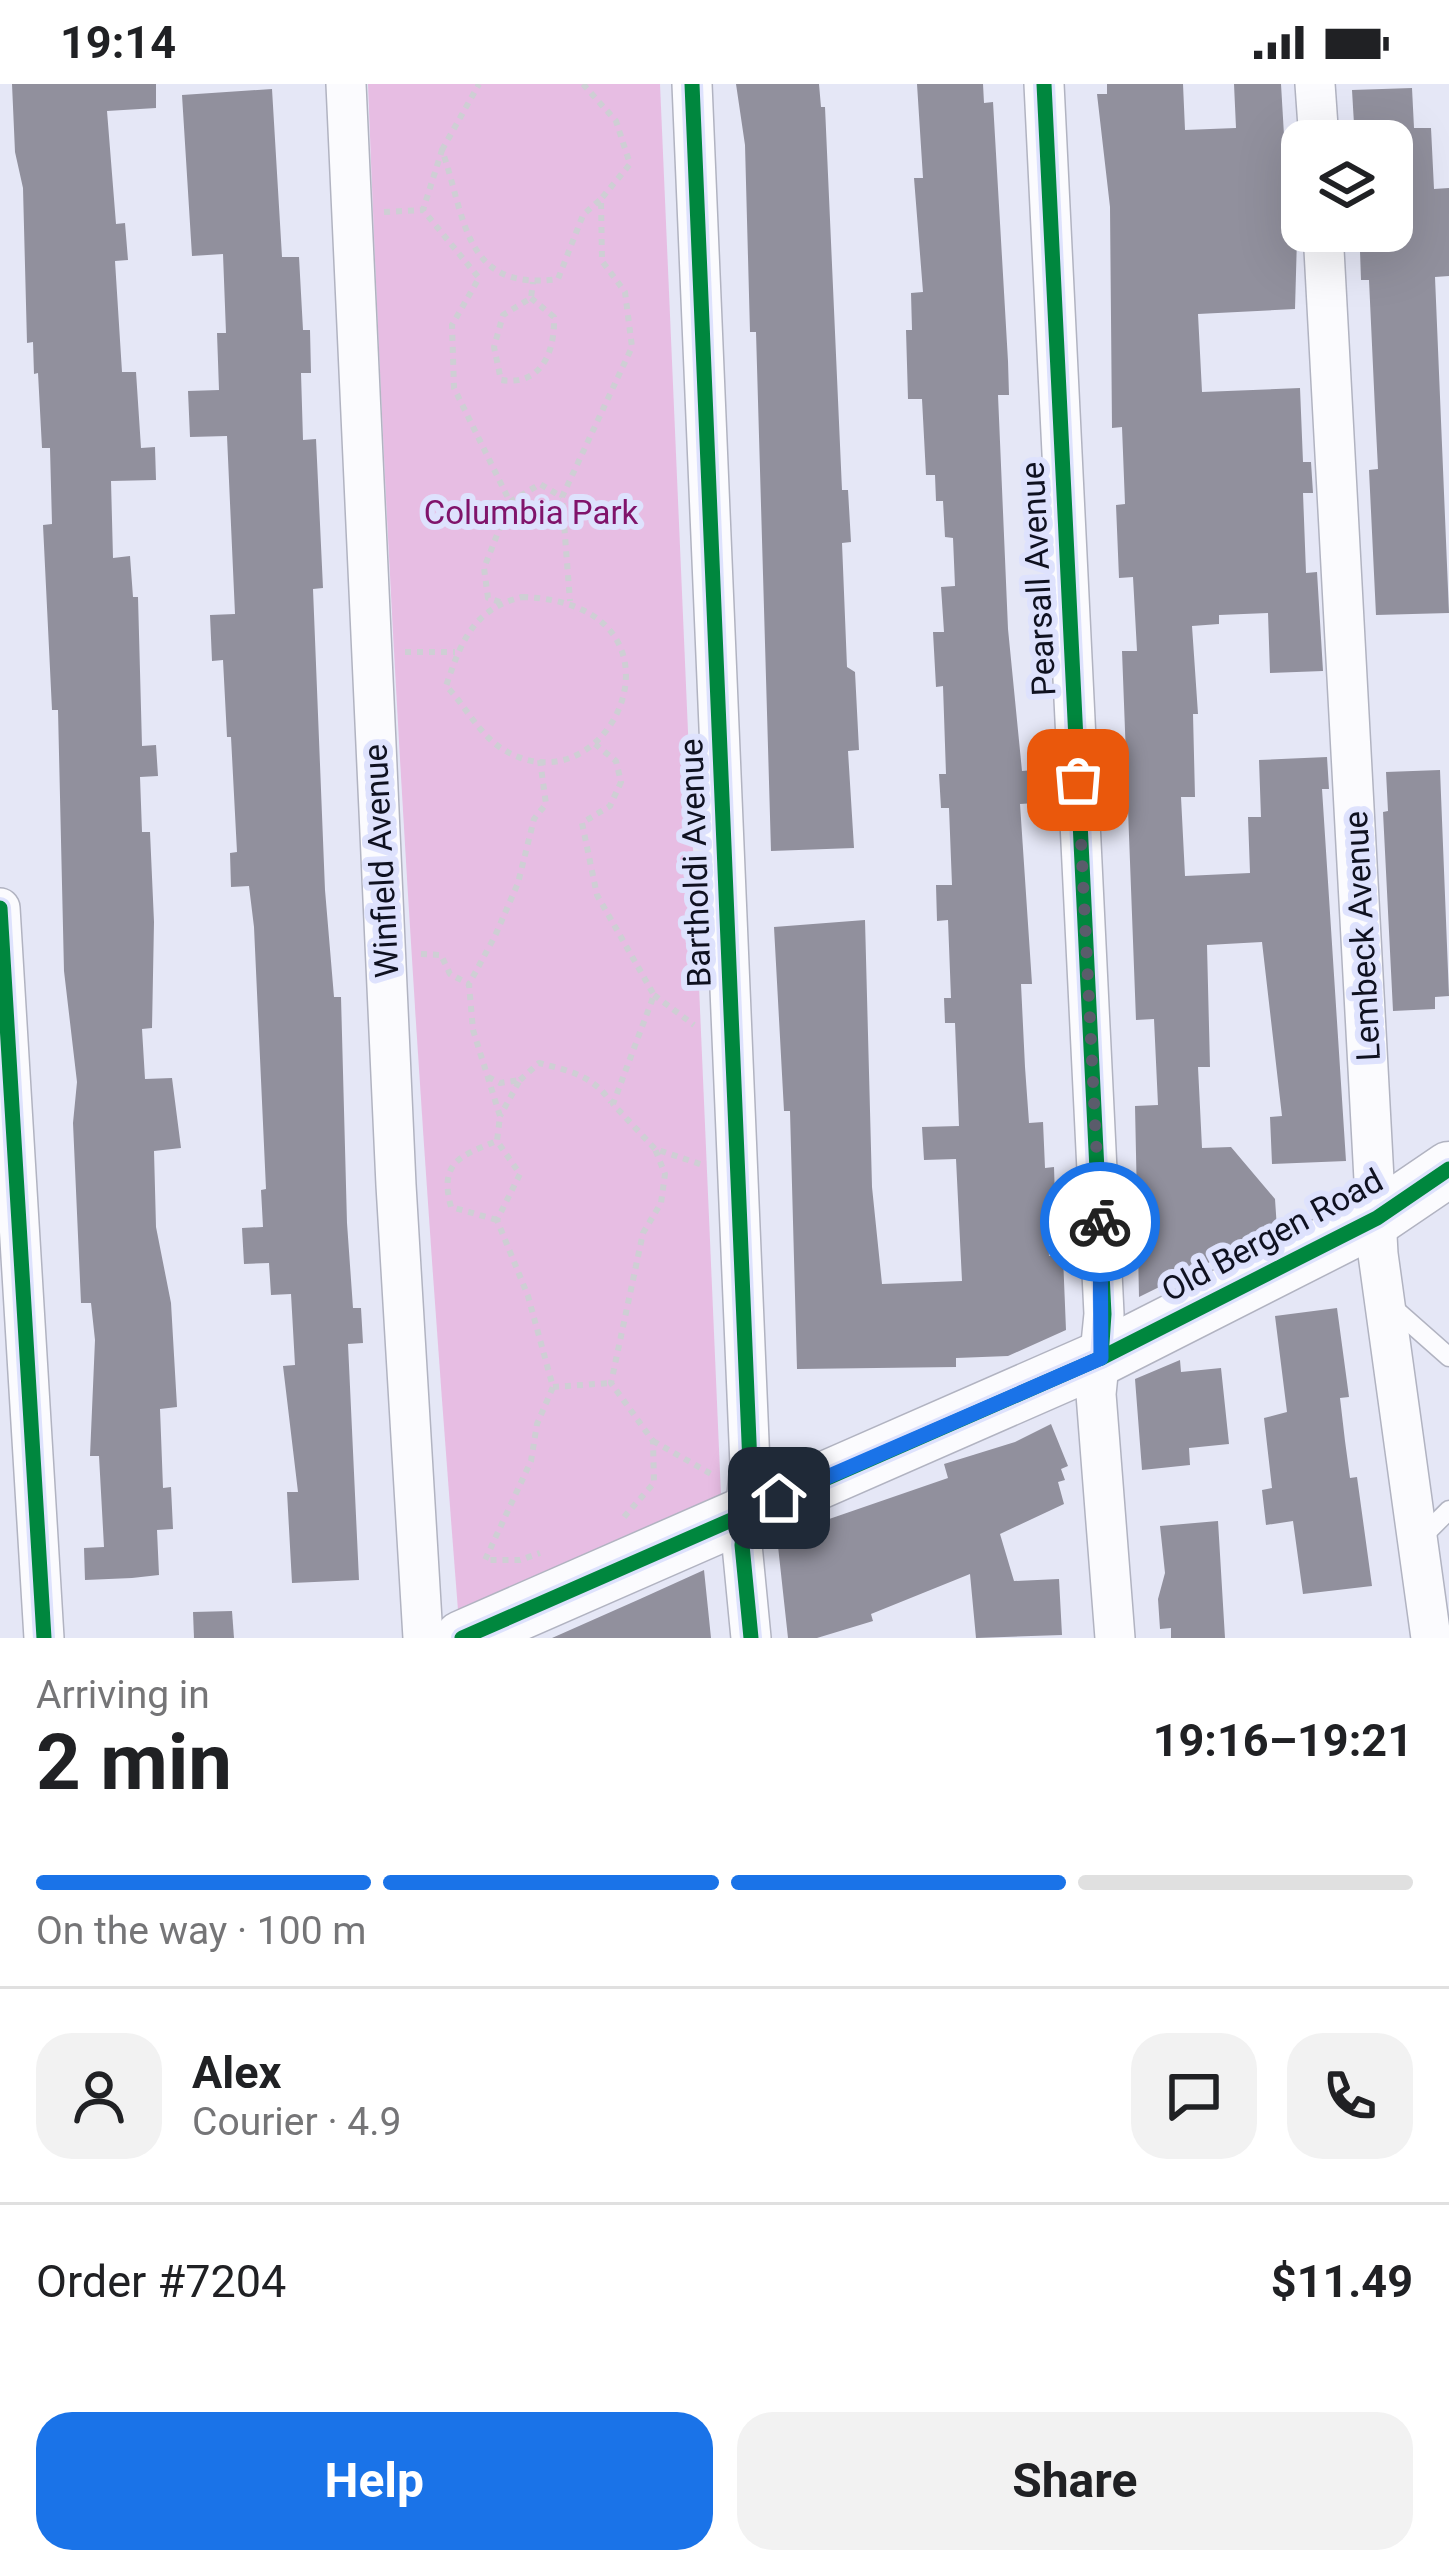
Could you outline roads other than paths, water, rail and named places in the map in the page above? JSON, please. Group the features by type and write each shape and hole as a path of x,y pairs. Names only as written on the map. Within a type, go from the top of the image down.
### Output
{"main road":[{"name":"Old Bergen Road","path":"463,1638 736,1495 1101,1358 1377,1218 1449,1169"}],"street":[{"name":"Winfield Avenue","path":"346,84 422,1638"},
{"name":"Bartholdi Avenue","path":"692,84 736,1495 751,1638"},
{"name":"Pearsall Avenue","path":"1045,84 1102,1286 1096,1394 1115,1638"},
{"path":"1316,84 1317,120"},
{"name":"Lembeck Avenue","path":"1325,252 1377,1218 1431,1638"},
{"path":"0,908 44,1638"}],"lane":[{"path":"1385,1302 1449,1357"},
{"path":"1418,1542 1449,1510"}],"park label":[{"name":"Columbia Park","path":"531,512"}]}
